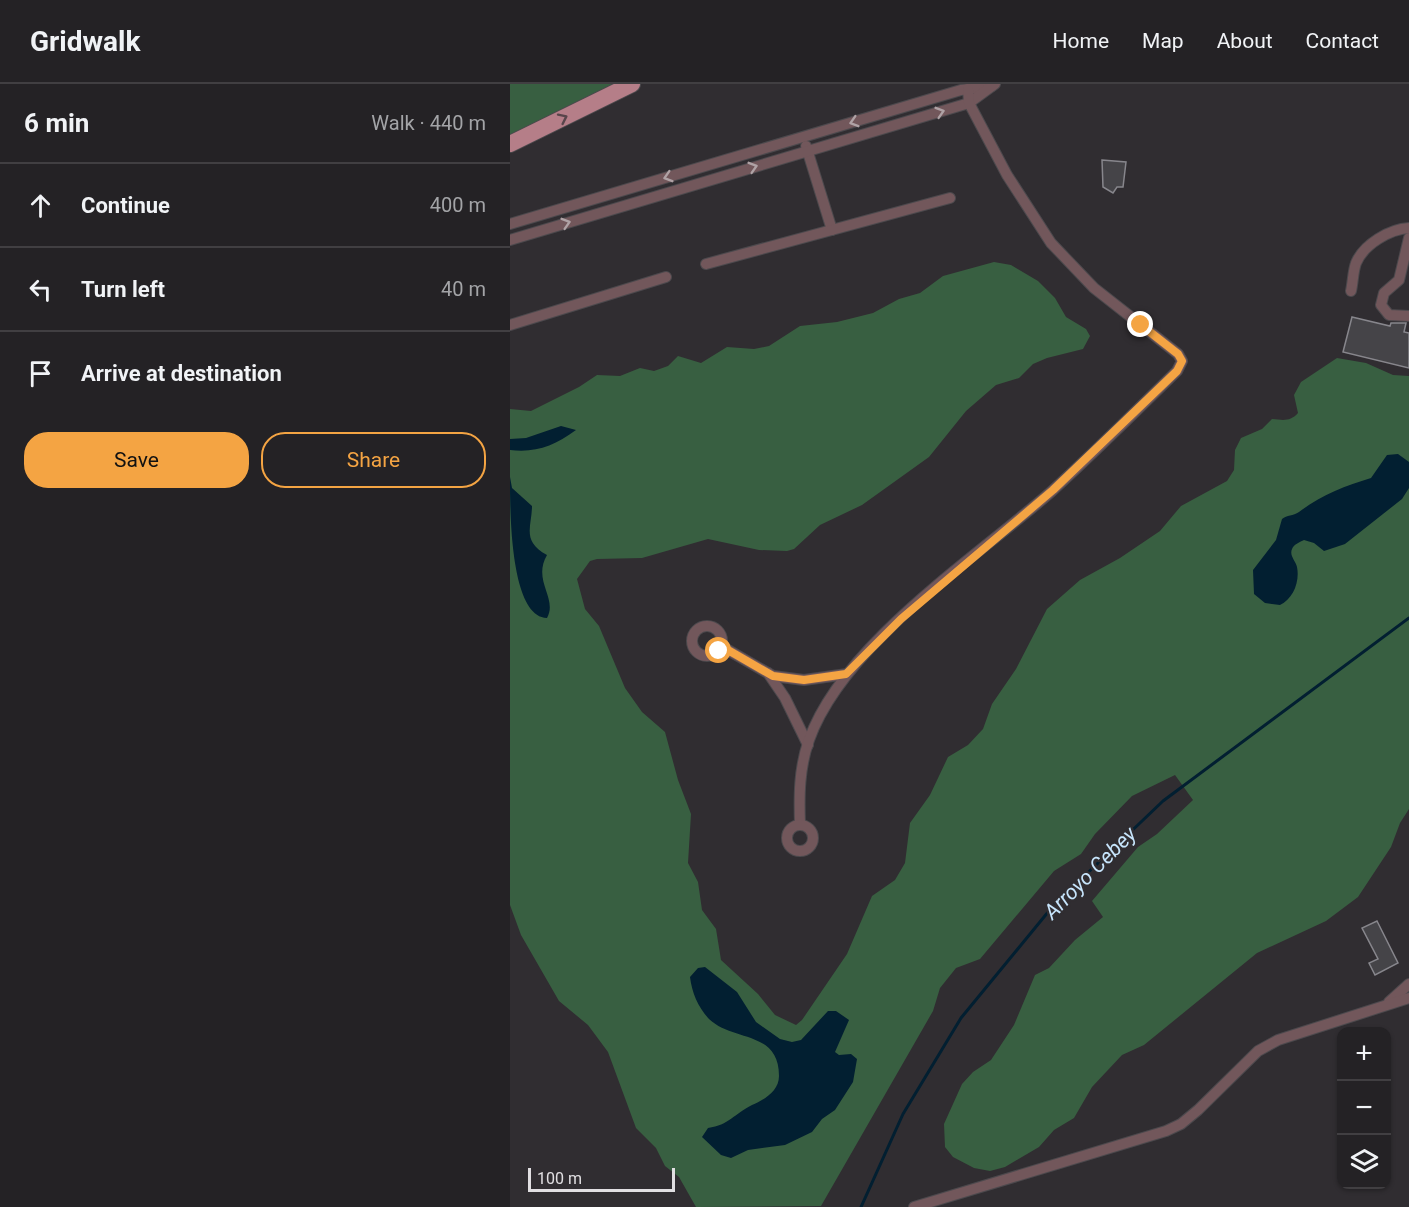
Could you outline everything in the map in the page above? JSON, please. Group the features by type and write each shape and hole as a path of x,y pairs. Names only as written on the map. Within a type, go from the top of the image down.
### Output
{"main road":[{"path":"510,144 632,84"}],"street":[{"path":"510,224 968,89 994,85"},
{"path":"510,240 969,103 994,85"},
{"path":"800,825 800,772 808,745 826,705 846,674 901,619 1053,490 1177,371 1182,361 1178,354 1094,288 1052,243 1007,175 969,103 968,89"},
{"path":"803,137 832,230"},
{"path":"706,264 950,198"},
{"path":"1352,291 1357,262 1377,239 1397,228 1409,228"},
{"path":"1409,238 1399,280 1384,293 1381,305 1389,315 1409,316"},
{"path":"510,324 666,277"},
{"path":"721,646 768,673 804,680 846,674"},
{"path":"768,673 785,698 808,745"},
{"path":"1386,1005 1409,984"},
{"path":"914,1207 1166,1131 1181,1124 1198,1110 1258,1051 1278,1040 1409,998"}],"green space":[{"path":"510,84 622,84 510,139"},
{"path":"994,262 1011,265 1038,281 1055,298 1066,317 1086,329 1090,336 1083,349 1047,358 1033,364 1019,378 996,385 966,411 929,457 862,505 820,525 794,549 759,550 708,539 642,558 590,561 577,579 585,609 599,626 625,688 642,712 665,732 678,780 691,814 688,863 698,882 702,910 716,929 721,960 758,994 775,1015 796,1025 802,1020 847,954 872,896 895,880 905,863 910,823 930,795 948,757 968,745 983,729 992,704 1016,669 1047,609 1080,580 1120,558 1160,531 1181,506 1227,481 1234,470 1235,450 1241,438 1262,429 1272,419 1286,420 1295,416 1298,413 1294,395 1301,382 1337,358 1366,363 1393,375 1409,376 1409,809 1400,823 1391,847 1358,897 1326,921 1257,953 1144,1045 1122,1055 1092,1087 1074,1118 1054,1130 1039,1147 1005,1167 990,1171 974,1168 953,1157 945,1147 944,1124 962,1084 973,1072 991,1060 1014,1025 1035,975 1049,968 1075,940 1103,917 1092,901 1138,847 1157,834 1193,800 1175,775 1132,796 1095,834 1081,854 1054,871 980,959 956,968 940,988 933,1011 821,1206 696,1207 679,1177 665,1166 656,1148 636,1128 608,1052 588,1025 559,1001 521,935 510,905 510,409 531,411 579,387 597,375 620,376 640,368 654,371 668,366 678,356 701,363 727,347 754,349 769,346 800,326 837,322 873,313 899,299 920,293 943,276"}],"water":[{"path":"561,426 576,430 544,447 510,450 510,439 526,438"},
{"path":"1398,454 1409,462 1409,488 1402,499 1345,544 1324,551 1314,543 1304,540 1297,543 1291,554 1297,567 1297,578 1292,594 1285,602 1280,605 1265,603 1254,594 1253,570 1276,540 1282,519 1334,492 1371,478 1387,455"},
{"path":"510,477 512,488 532,506 531,539 539,550 547,555 542,573 550,603 547,618 535,613 526,600 519,582 512,536"},
{"path":"705,967 737,992 756,1022 780,1039 792,1042 801,1040 828,1011 836,1011 849,1020 835,1052 839,1055 851,1054 857,1059 853,1082 835,1110 822,1119 812,1132 785,1145 748,1150 731,1158 721,1155 702,1137 708,1128 726,1122 766,1098 774,1090 779,1076 777,1061 763,1044 719,1026 702,1010 694,994 690,977 698,968"}],"building":[{"path":"1102,160 1126,162 1123,187 1117,187 1113,193 1103,187"},
{"path":"1352,317 1390,326 1391,323 1406,323 1404,332 1409,333 1409,368 1343,352"},
{"path":"1377,921 1398,963 1375,975 1369,963 1378,959 1362,928"}],"waterway":[{"name":"Arroyo Cebey","path":"861,1207 903,1114 961,1018 1053,906 1163,801 1409,618"}],"route":[{"path":"719,651 721,646 773,676 804,680 846,674 901,619 1053,490 1177,371 1182,361 1178,354 1141,325"}]}
